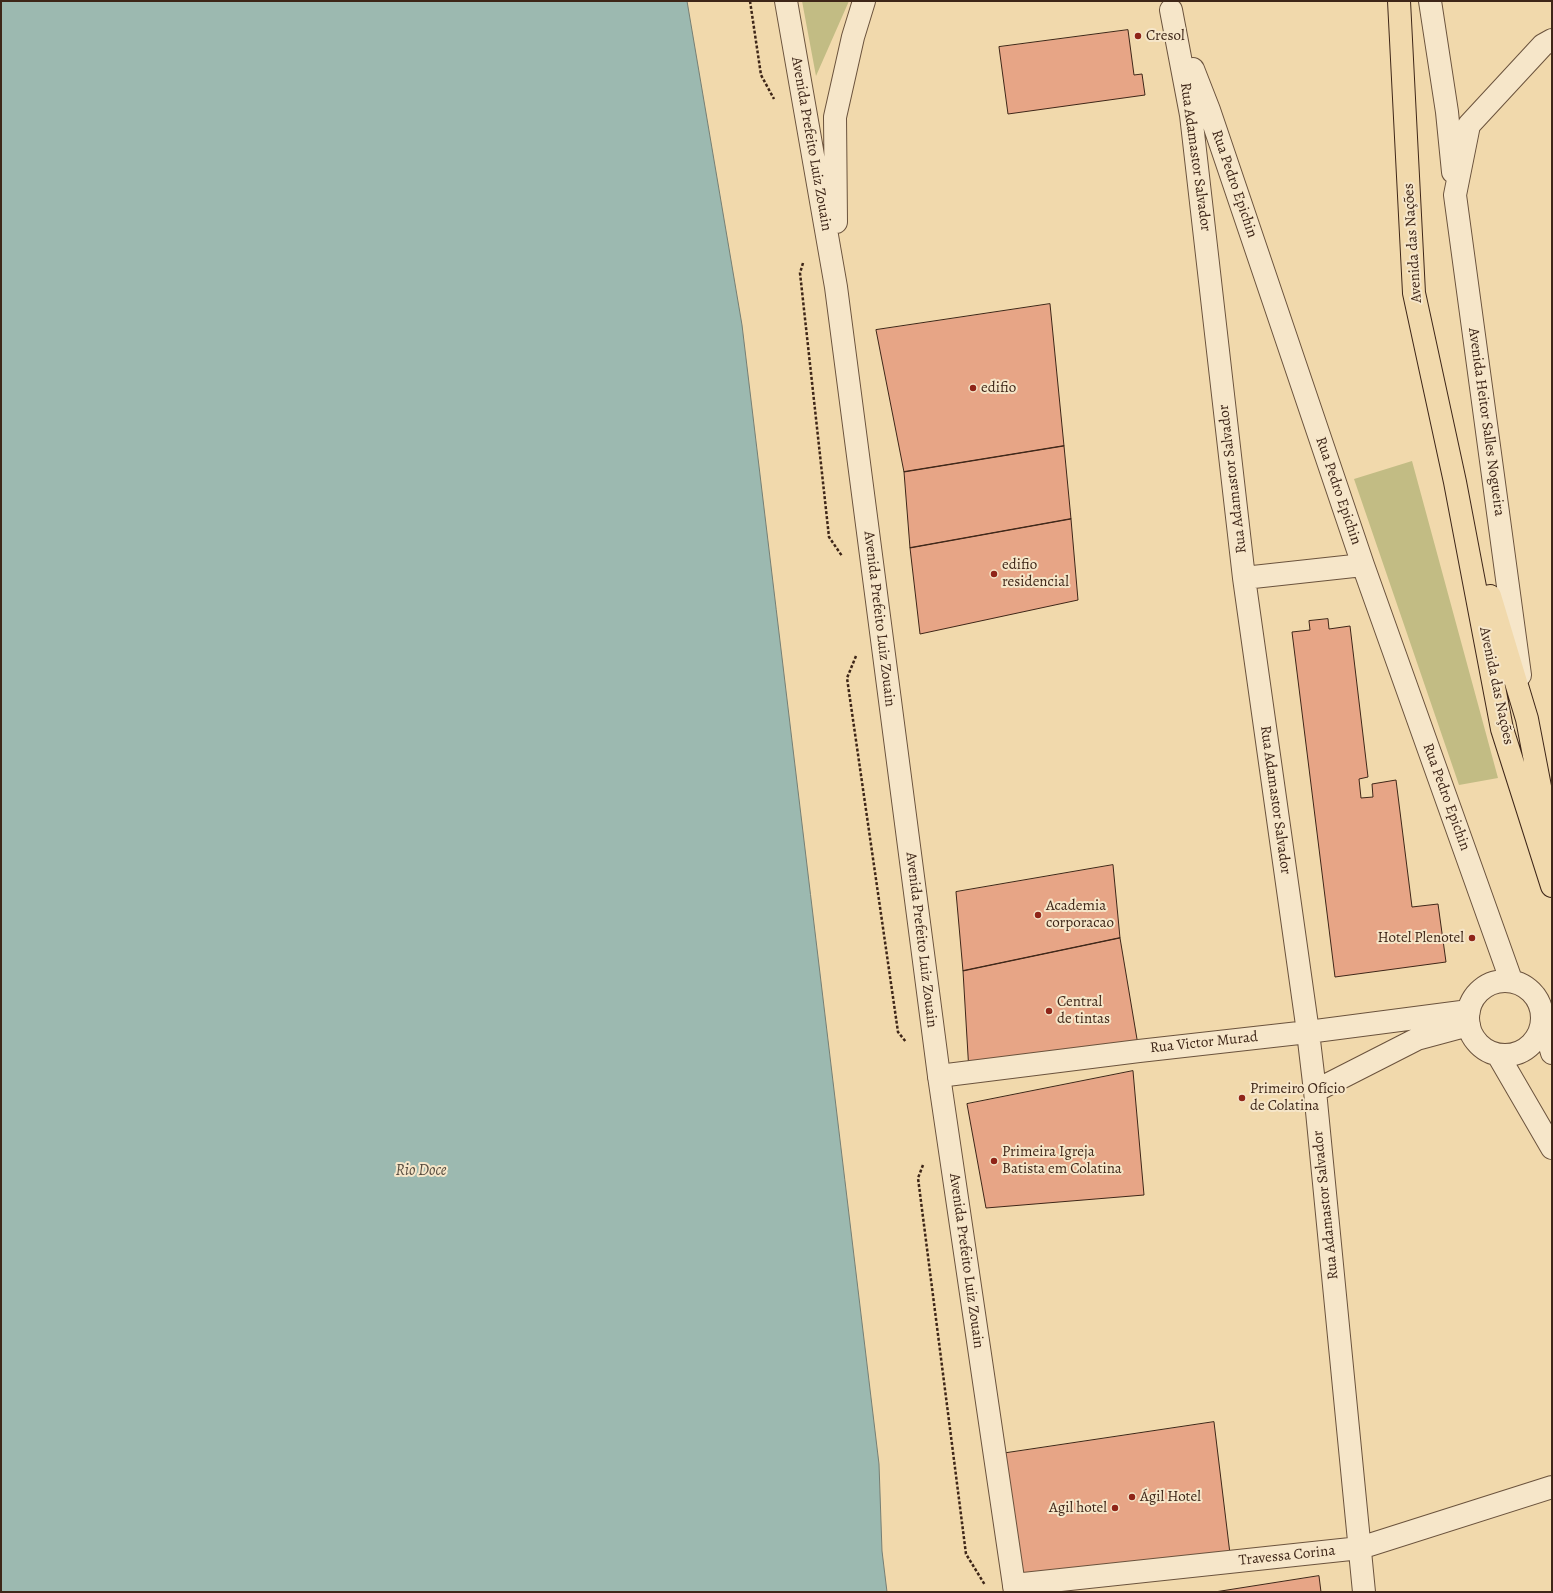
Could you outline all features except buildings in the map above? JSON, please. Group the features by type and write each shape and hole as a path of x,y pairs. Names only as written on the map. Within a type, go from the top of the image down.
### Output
{"main road":[{"name":"Avenida das Nações","path":"1399,1 1414,293 1455,482 1502,729 1552,886"},
{"name":"Avenida das Nações","path":"1455,482 1526,719 1552,847"}],"street":[{"name":"Avenida Prefeito Luiz Zouain","path":"786,1 836,287 939,1076 1015,1588"},
{"name":"Avenida Prefeito Luiz Zouain","path":"836,287 835,117 853,37 864,1"},
{"path":"1430,1 1447,112 1455,195"},
{"name":"Rua Pedro Epichin","path":"1170,6 1200,113 1511,980"},
{"path":"1447,112 1469,125 1543,45 1552,40"},
{"name":"Rua Adamastor Salvador","path":"1200,113 1244,578 1315,1091 1364,1592"},
{"name":"Avenida Heitor Salles Nogueira","path":"1469,125 1455,195 1526,719"},
{"path":"1244,578 1363,564"},
{"path":"1543,1022 1540,1033 1533,1043 1522,1051 1511,1055 1498,1055 1488,1051 1479,1044 1473,1036 1469,1018 1472,1000 1479,991 1488,984 1511,980 1522,984 1531,990 1538,1000 1542,1010 1543,1022 1552,1053"},
{"name":"Rua Victor Murad","path":"939,1076 1308,1032 1414,1029 1469,1018"},
{"name":"Rua Victor Murad","path":"1315,1091 1414,1029"},
{"path":"1498,1055 1552,1148"},
{"name":"Travessa Corina","path":"1015,1588 1360,1548 1552,1487"}],"path":[{"path":"750,1 761,75 775,101"},
{"path":"805,258 800,273 829,537 846,560"},
{"path":"857,652 847,678 898,1032 906,1043"},
{"path":"924,1163 918,1178 966,1554 986,1586"}],"shaded area":[{"path":"802,1 849,1 816,76"},
{"path":"1412,461 1498,778 1459,785 1354,479"}],"water":[{"name":"Rio Doce","path":"1,1 687,1 742,325 879,1464 882,1551 887,1592 1,1592"}],"place":[{"name":"Cresol","path":"1138,36"},
{"name":"edifio","path":"973,388"},
{"name":"edifio residencial","path":"994,574"},
{"name":"Academia corporacao","path":"1038,915"},
{"name":"Hotel Plenotel","path":"1472,938"},
{"name":"Central de tintas","path":"1049,1011"},
{"name":"Primeiro Ofício de Colatina","path":"1242,1098"},
{"name":"Primeira Igreja Batista em Colatina","path":"994,1161"},
{"name":"Ágil Hotel","path":"1132,1497"},
{"name":"Agil hotel","path":"1115,1508"}]}
